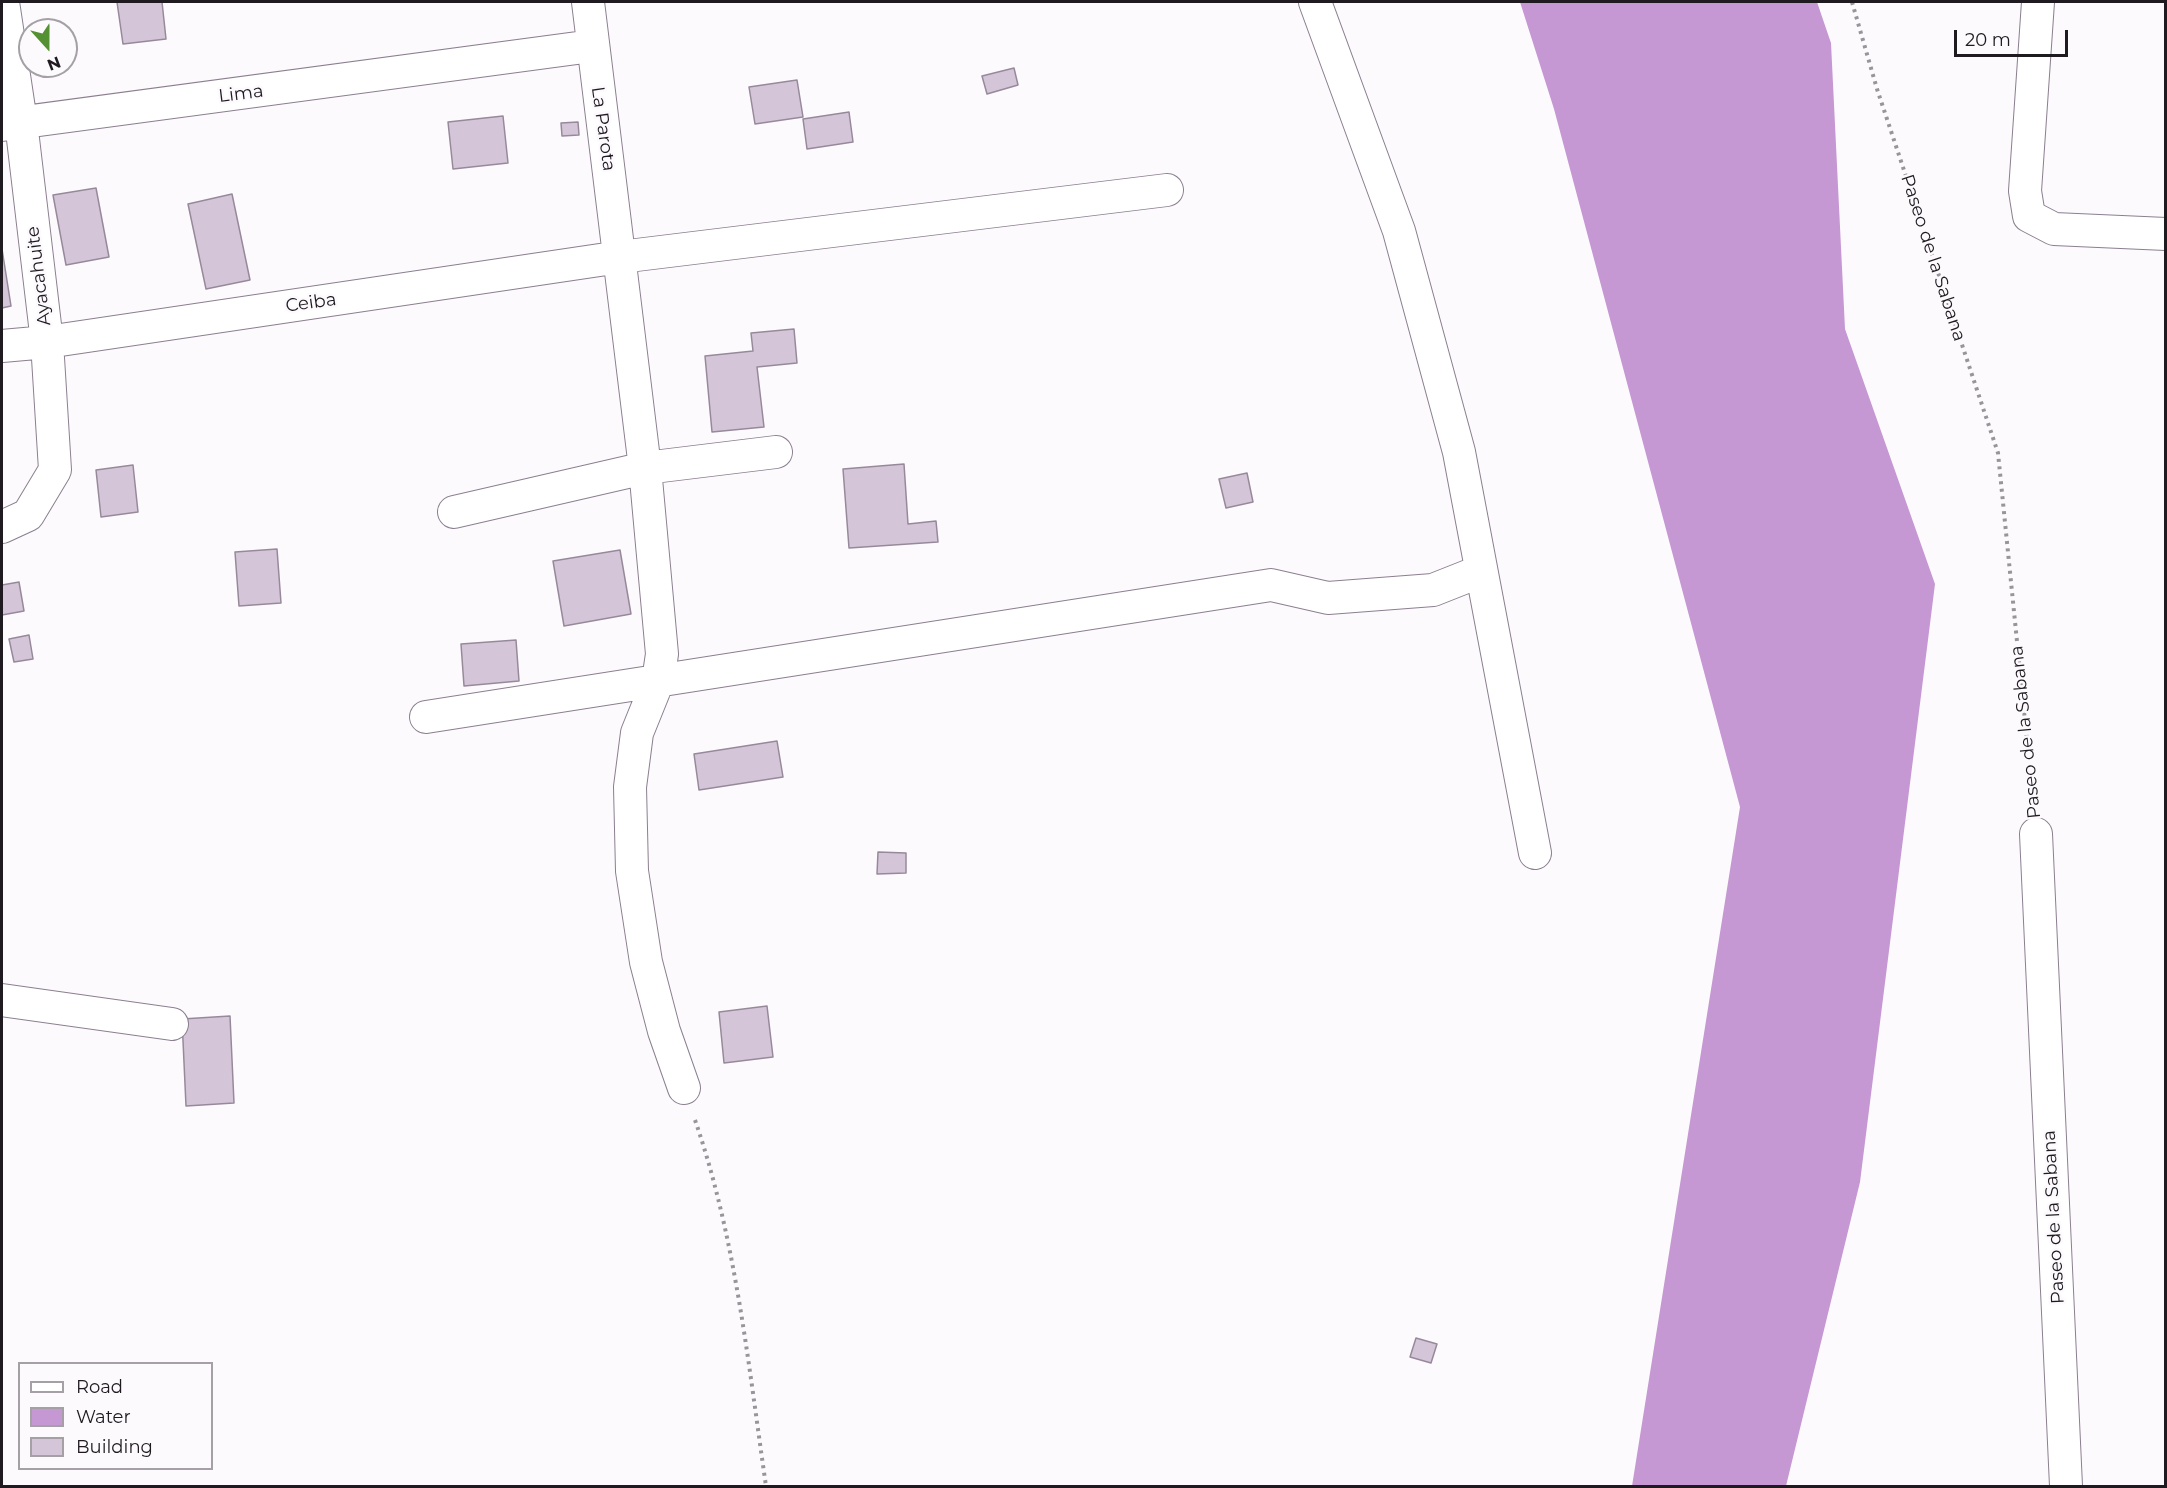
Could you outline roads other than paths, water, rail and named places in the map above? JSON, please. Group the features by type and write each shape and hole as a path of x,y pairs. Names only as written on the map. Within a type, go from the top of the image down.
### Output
{"street":[{"name":"Ayacahuite","path":"2,527 28,515 55,470 47,342 11,124 3,2"},
{"name":"La Parota","path":"588,2 645,468 662,654 658,681 637,733 630,787 632,871 646,962 664,1031 684,1088"},
{"path":"1316,2 1399,231 1459,452 1535,853"},
{"path":"2038,2 2025,191 2029,216 2054,229 2166,234"},
{"name":"Lima","path":"11,124 480,63 592,46"},
{"name":"Ceiba","path":"2,345 47,342 620,257 1167,190"},
{"path":"454,512 645,468 776,452"},
{"path":"426,717 1271,585 1328,598 1433,590 1481,571"},
{"name":"Paseo de la Sabana","path":"2036,834 2066,1486"},
{"path":"2,1000 172,1024"}],"water":[{"path":"1520,2 1817,2 1831,43 1845,329 1935,584 1860,1182 1786,1486 1632,1486 1740,807 1554,109"}]}
